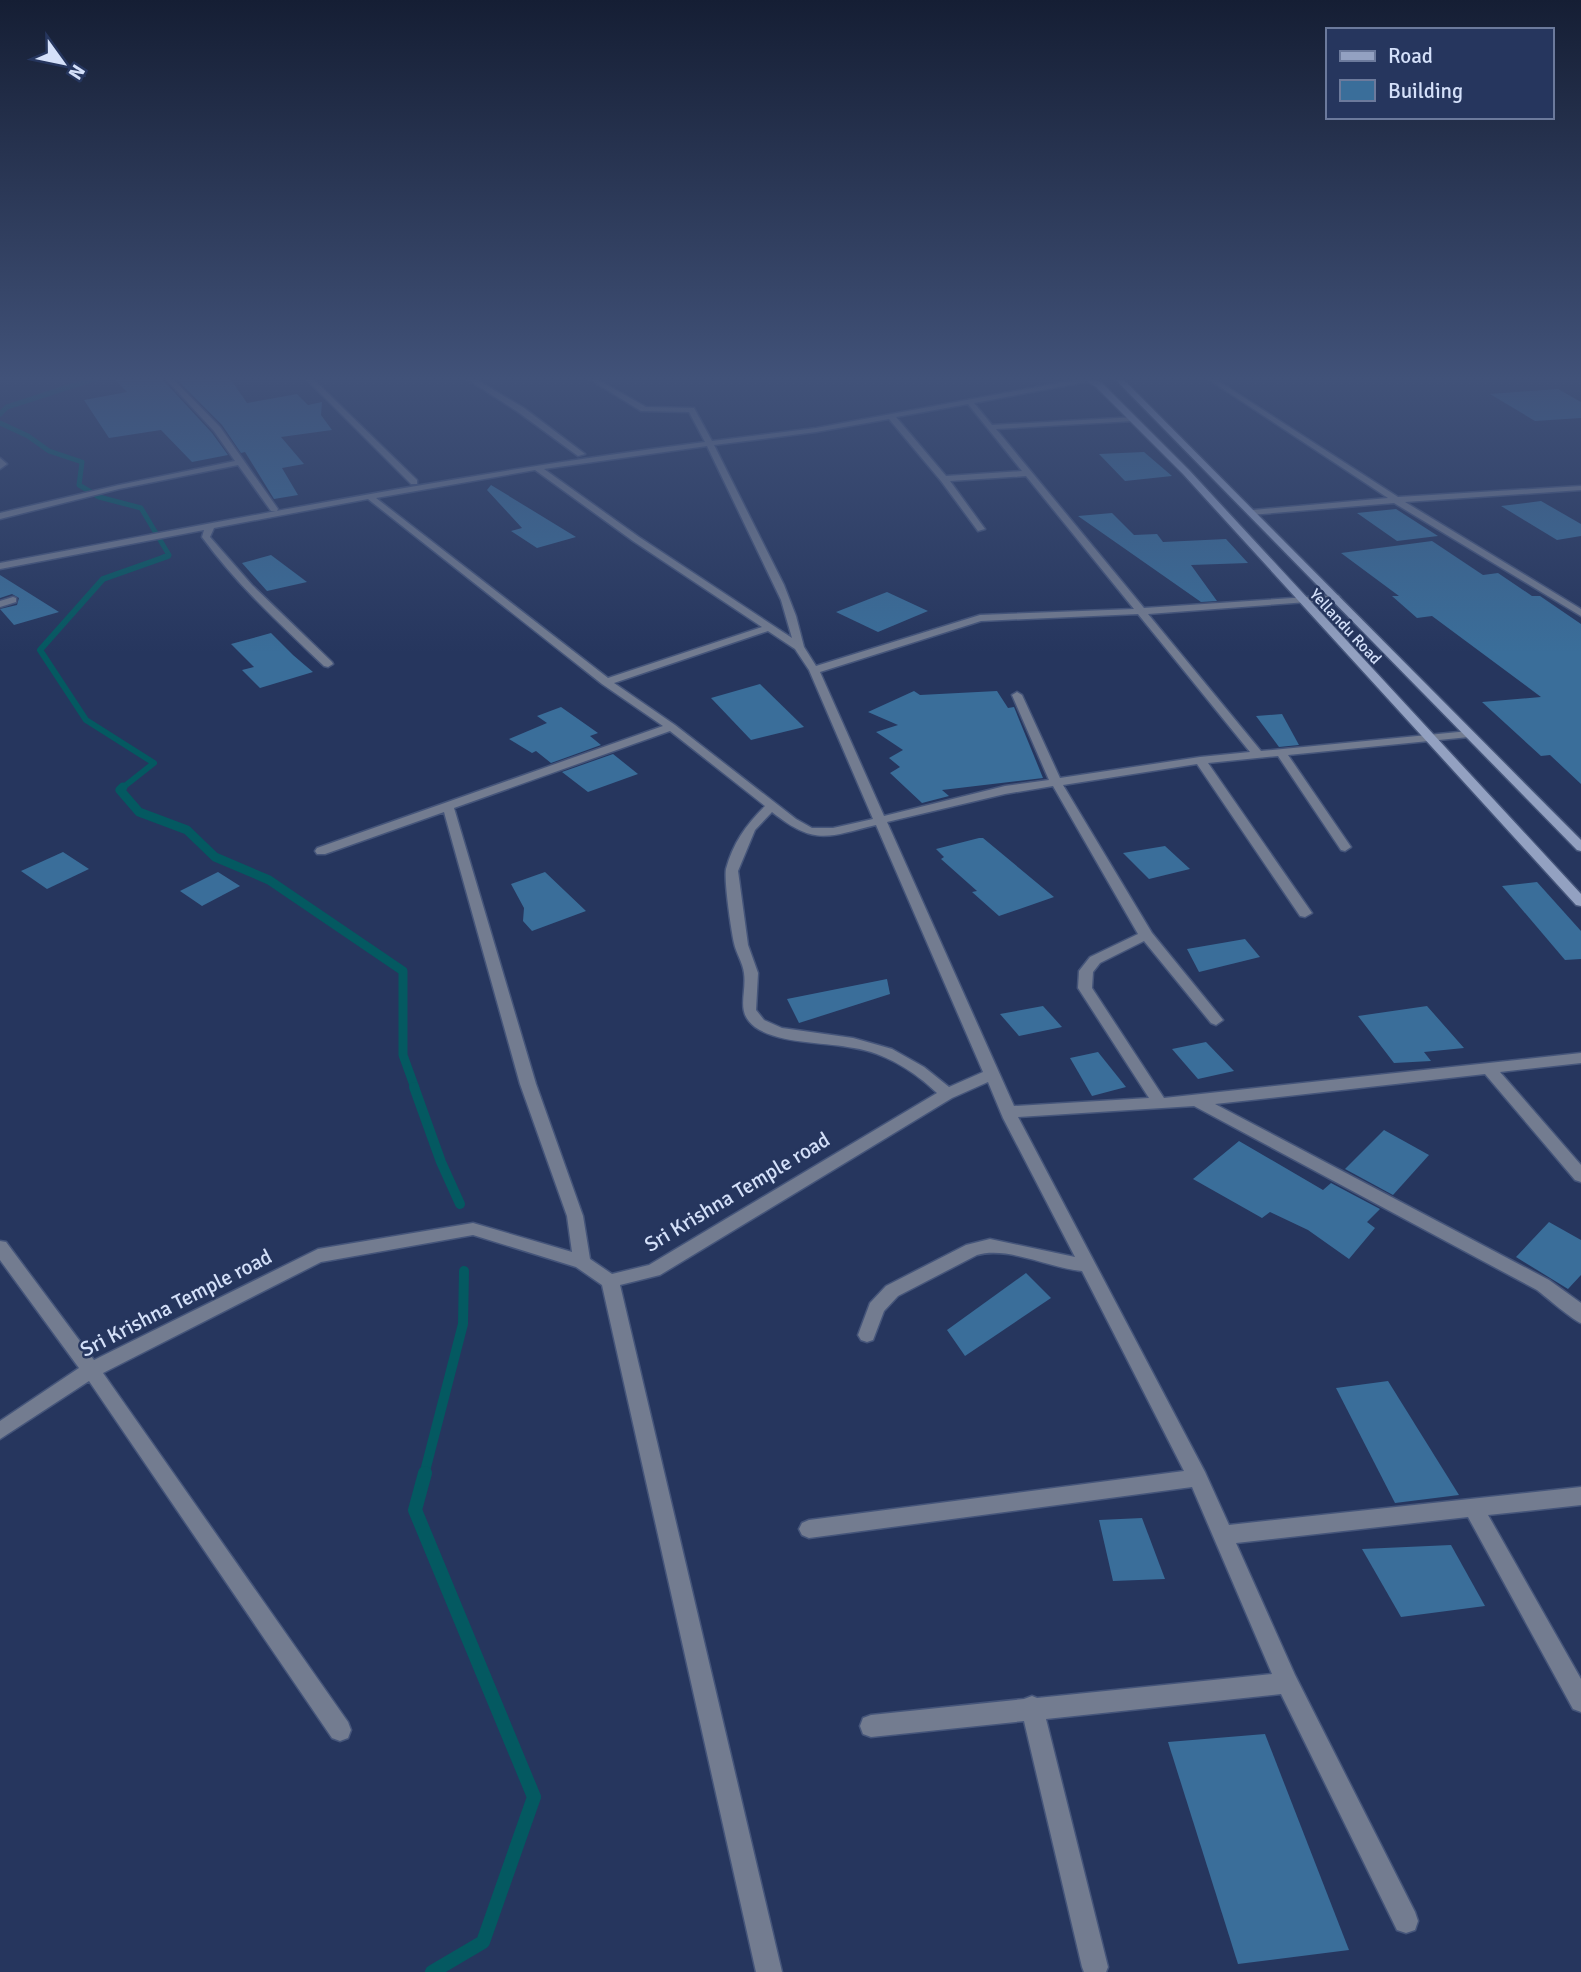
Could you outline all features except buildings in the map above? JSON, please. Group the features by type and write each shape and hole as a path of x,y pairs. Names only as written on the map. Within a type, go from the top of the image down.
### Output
{"main road":[{"name":"Yellandu Road","path":"1183,469 1581,902"},
{"name":"Yellandu Road","path":"1209,469 1581,847"}],"street":[{"path":"0,516 206,469"},
{"path":"245,469 274,509"},
{"path":"401,469 414,482"},
{"path":"0,558 195,526 491,469"},
{"path":"195,526 209,527 368,495 524,469"},
{"path":"539,469 636,539 799,647 814,670 990,1075 1198,1478 1287,1683 1406,1921"},
{"path":"721,469 784,600 797,633 799,647"},
{"path":"936,469 981,529"},
{"path":"1024,469 1144,611 1259,755"},
{"path":"1349,469 1581,613"},
{"path":"944,479 1027,473"},
{"path":"1253,513 1581,488"},
{"path":"368,495 606,682 671,727 772,806 810,832 833,832 1005,790 1200,760 1469,734"},
{"path":"209,527 206,537 253,592 328,664"},
{"path":"0,566 143,535"},
{"path":"814,670 980,618 1144,611 1335,597"},
{"path":"0,604 13,600"},
{"path":"606,682 771,627"},
{"path":"1017,695 1056,782 1146,935 1216,1020"},
{"path":"321,851 671,727"},
{"path":"1280,751 1345,847"},
{"path":"1200,760 1305,913"},
{"path":"448,806 528,1084 575,1216 582,1262"},
{"path":"772,806 749,829 732,871 741,945 751,973 749,1010 760,1024 786,1033 867,1045 908,1063 947,1094"},
{"path":"1146,935 1095,960 1086,971 1085,988 1159,1102"},
{"path":"1008,1112 1196,1101 1581,1058"},
{"path":"1488,1068 1581,1176"},
{"name":"Sri Krishna Temple road","path":"0,1431 91,1370 317,1256 473,1229 582,1262 610,1281 654,1270 947,1094 990,1075"},
{"path":"1196,1101 1543,1285 1575,1308 1581,1316"},
{"path":"867,1335 876,1308 892,1291 972,1250 990,1245 999,1246 1063,1263 1086,1265"},
{"path":"0,1247 91,1370 340,1730"},
{"path":"610,1281 769,1972"},
{"path":"808,1529 1198,1478"},
{"path":"1222,1535 1581,1496"},
{"path":"1473,1507 1581,1700"},
{"path":"871,1726 1032,1707 1287,1683"},
{"path":"1032,1707 1095,1967"}],"waterway":[{"path":"81,469 79,485 99,497 141,508 169,555 163,557"},
{"path":"121,789 154,763 86,720 40,650 103,579 168,556"},
{"path":"121,789 139,812 187,830 215,857 269,880 403,971 403,1055 415,1088"},
{"path":"414,1087 441,1162 460,1204"},
{"path":"424,1475 463,1324 464,1271"},
{"path":"425,1473 415,1510 534,1797 483,1942 432,1972"}]}
